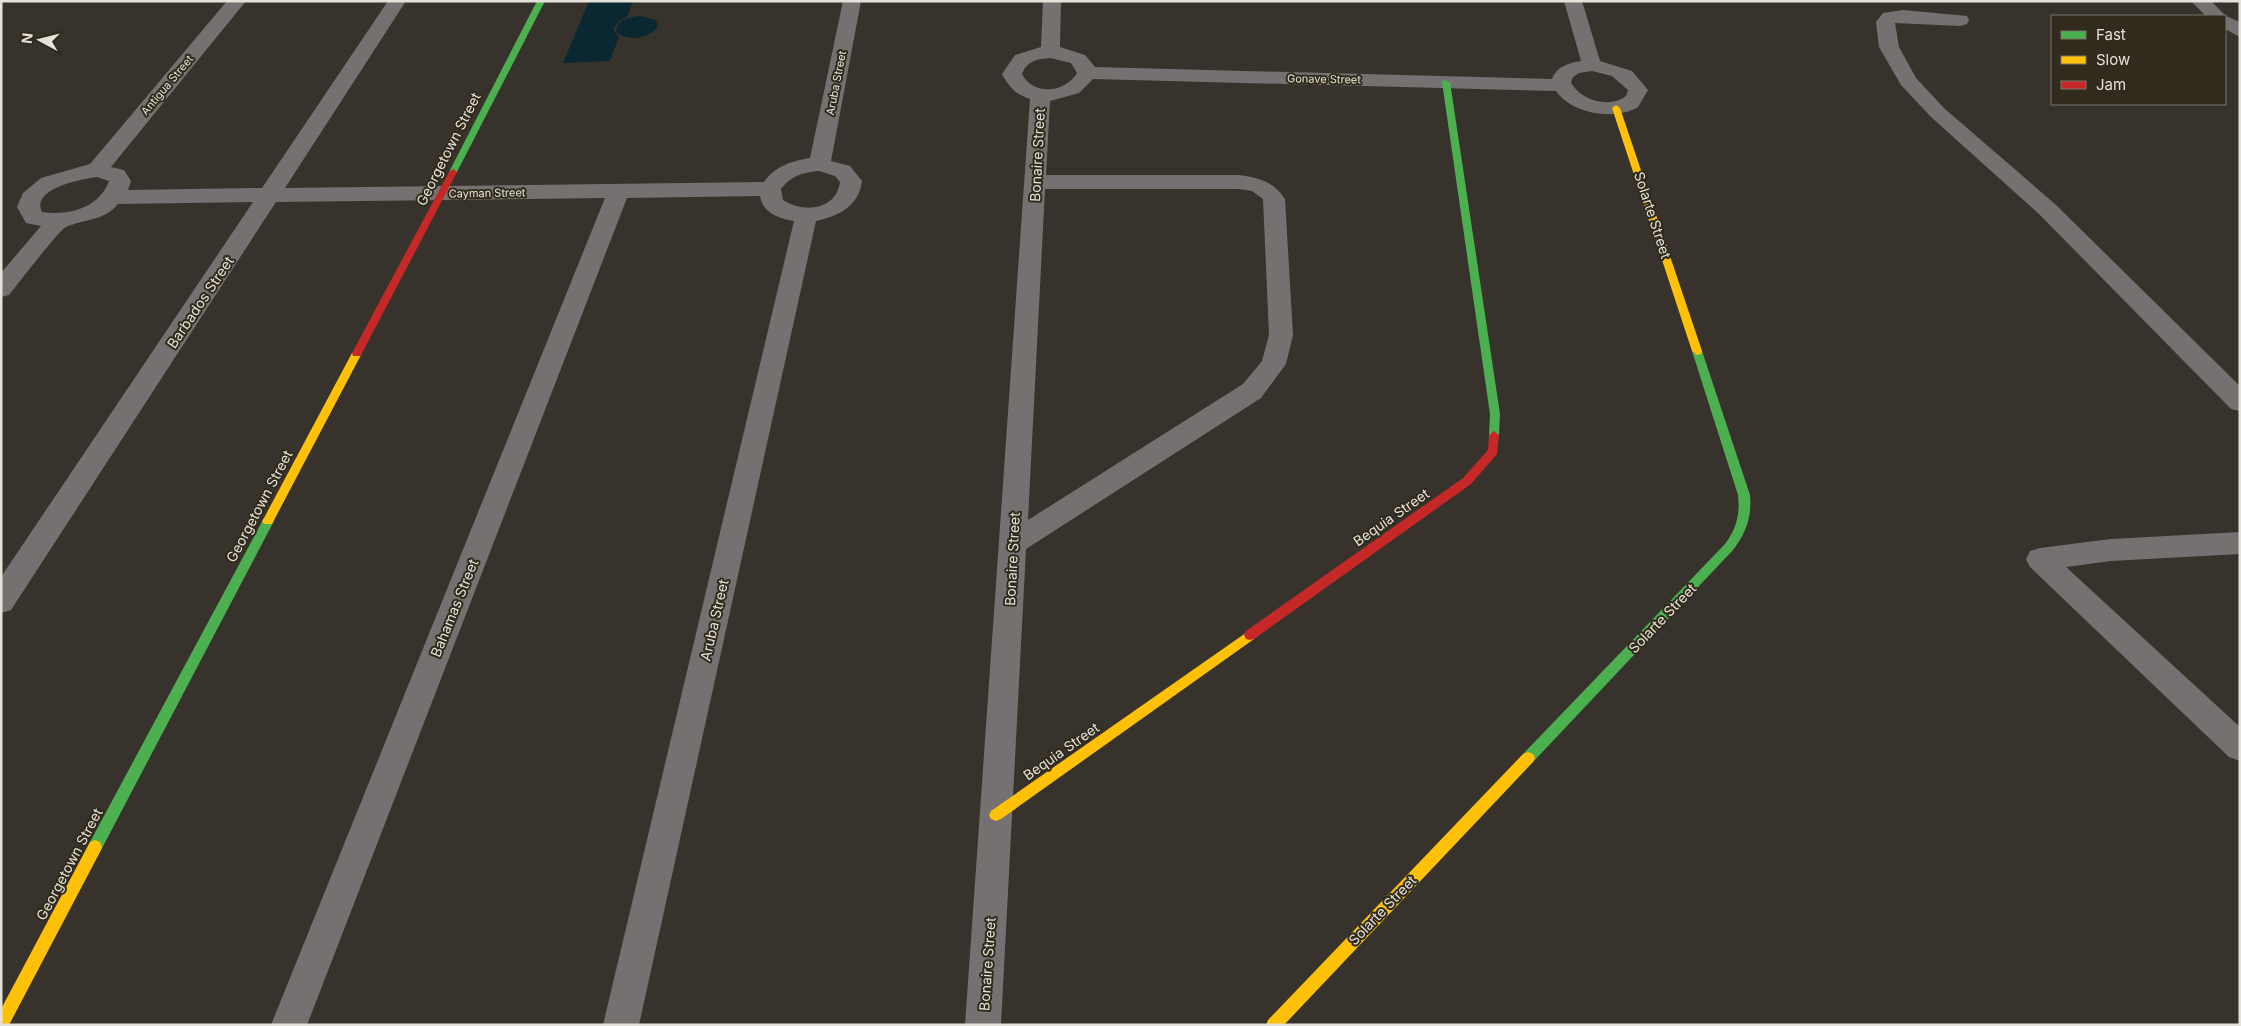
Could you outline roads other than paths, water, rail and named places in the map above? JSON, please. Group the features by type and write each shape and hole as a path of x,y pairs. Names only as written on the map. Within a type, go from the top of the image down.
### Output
{"street":[{"name":"Antigua Street","path":"97,170 237,1"},
{"name":"Barbados Street","path":"1,601 271,195 397,1"},
{"name":"Georgetown Street","path":"1,1025 442,193 541,1"},
{"name":"Aruba Street","path":"820,164 852,1"},
{"path":"1050,52 1052,1"},
{"path":"1573,1 1592,65"},
{"path":"2200,1 2216,15"},
{"path":"1960,20 1902,16 1890,17 1885,22 1889,47 1908,81 1938,113 2047,208 2240,402"},
{"path":"2226,23 2240,32"},
{"path":"1050,52 1062,53 1080,60 1086,66 1087,73 1085,79 1072,90 1051,95 1040,94 1019,87 1014,81 1012,74 1019,61 1028,56 1050,52"},
{"path":"1592,65 1618,71 1635,83 1638,90 1637,97 1631,103 1616,108 1600,108 1580,103 1566,94 1562,85 1564,74 1571,69 1592,65"},
{"name":"Gonave Street","path":"1087,73 1562,85"},
{"name":"Bequia Street","path":"996,815 1467,481 1493,451 1495,414 1446,82"},
{"name":"Bonaire Street","path":"983,1025 1040,94"},
{"name":"Solarte Street","path":"1273,1025 1729,547 1744,529 1747,514 1744,495 1635,160 1616,108"},
{"path":"820,164 843,170 853,185 850,194 834,209 806,216 785,212 772,203 770,189 782,174 807,165 820,164"},
{"path":"97,170 116,175 120,181 114,197 89,213 58,221 34,218 29,212 28,204 33,196 54,180 84,171 97,170"},
{"path":"1013,543 1252,391 1274,364 1281,335 1274,199 1269,191 1259,185 1239,182 1035,182"},
{"name":"Cayman Street","path":"114,197 770,189"},
{"name":"Bahamas Street","path":"289,1025 619,191"},
{"name":"Aruba Street","path":"621,1025 806,216"},
{"path":"1,289 58,221"}],"lane":[{"path":"2240,543 2111,550 2040,559 2240,747"}],"water":[{"path":"589,1 633,1 627,17 619,21 613,29 619,37 610,61 563,63"},
{"path":"640,16 656,20 658,26 649,34 638,38 627,37 616,32 621,22 628,18"}]}
